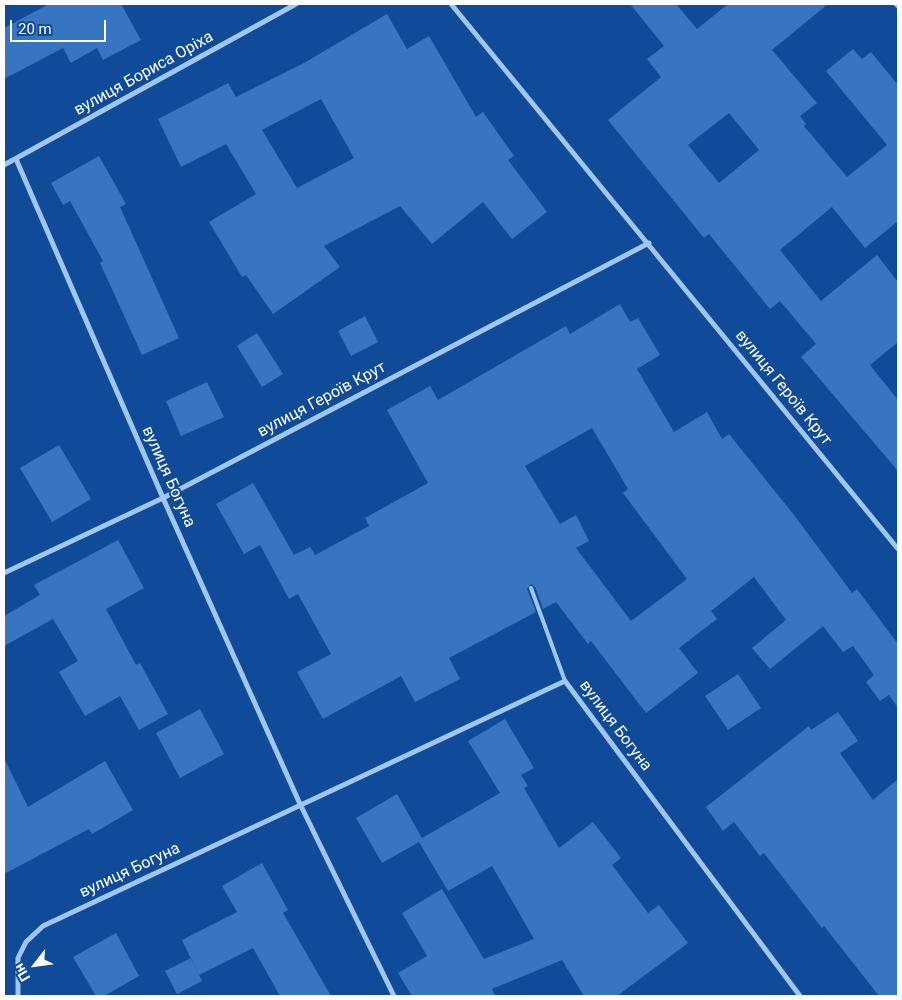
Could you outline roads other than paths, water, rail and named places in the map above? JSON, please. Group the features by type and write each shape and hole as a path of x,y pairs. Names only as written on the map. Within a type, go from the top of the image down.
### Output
{"street":[{"name":"вулиця Бориса Оріха","path":"4,165 296,4"},
{"name":"вулиця Героїв Крут","path":"451,4 649,243 898,549"},
{"name":"вулиця Богуна","path":"16,159 163,498 300,804 394,996"},
{"name":"вулиця Героїв Крут","path":"4,573 163,498 649,243"},
{"name":"вулиця Богуна","path":"18,996 18,958 26,942 43,926 565,681 800,996"}],"lane":[{"path":"531,588 565,681"}]}
